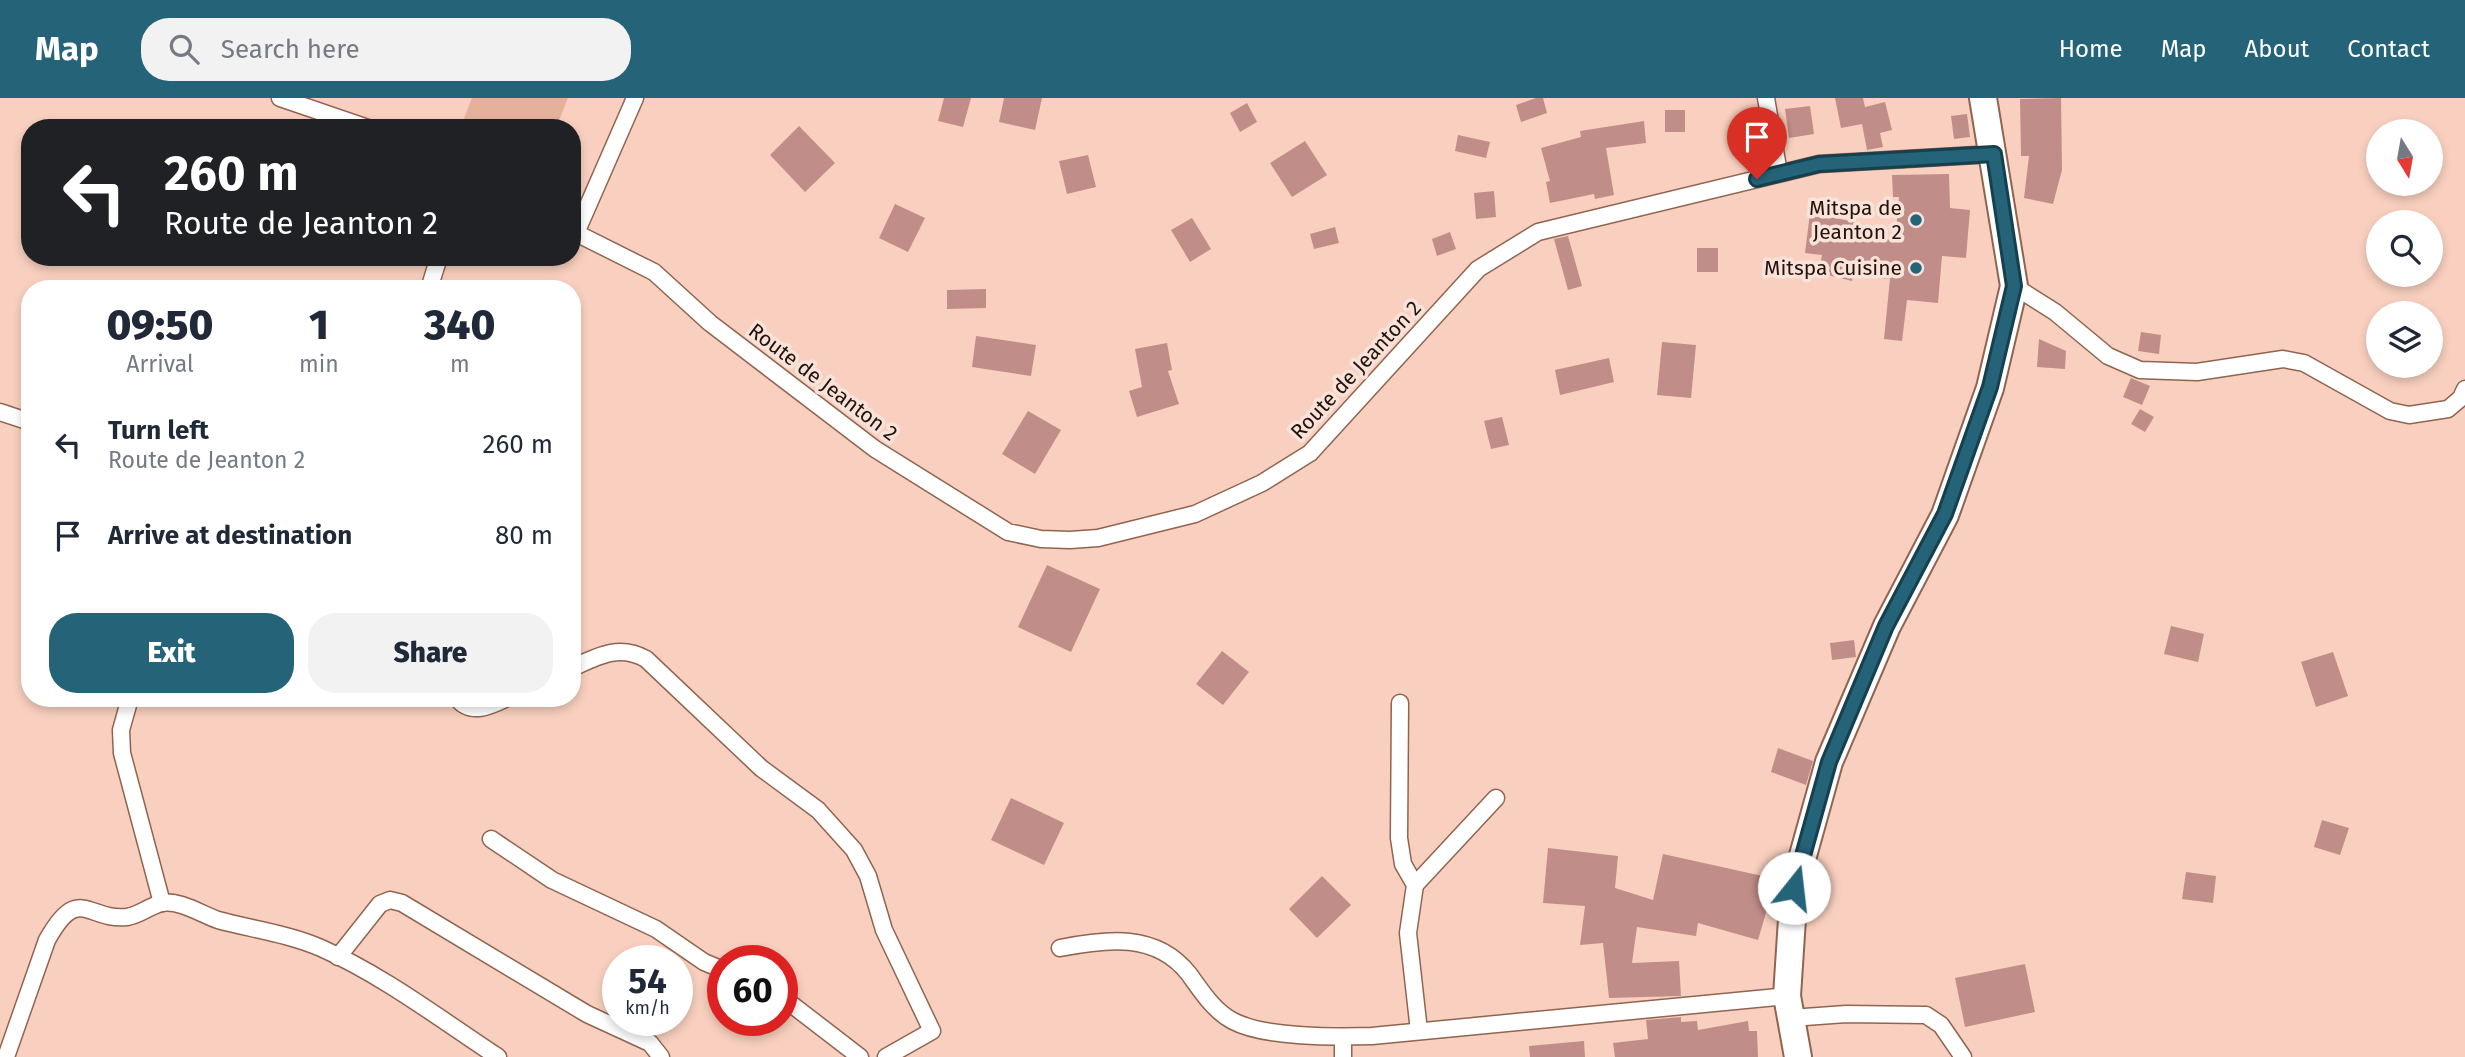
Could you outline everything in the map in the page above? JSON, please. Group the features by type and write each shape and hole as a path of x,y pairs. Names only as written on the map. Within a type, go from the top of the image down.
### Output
{"main road":[{"path":"1798,1057 1789,1007 1794,888 1829,762 1886,626 1945,514 1990,387 2014,286 1983,98"}],"street":[{"path":"280,98 342,119"},
{"path":"581,217 635,98"},
{"path":"1766,98 1779,173"},
{"name":"Route de Jeanton 2","path":"581,236 654,272 710,323 875,449 1008,532 1041,540 1070,540 1098,538 1195,514 1262,483 1310,453 1478,270 1538,232 1819,164 1994,154"},
{"path":"2014,286 2056,312 2108,356 2140,370 2197,372 2283,359 2304,363 2390,411 2409,415 2448,409 2461,398 2465,388"},
{"path":"0,412 21,419"},
{"path":"581,664 601,655 620,651 633,652 646,659 761,768 818,810 854,850 868,876 884,930 932,1031 912,1050 886,1057"},
{"path":"1400,703 1399,838 1403,864 1415,885"},
{"path":"127,707 121,730 122,753 162,904"},
{"path":"469,707 487,707"},
{"path":"1419,1031 1408,933 1415,885 1496,798"},
{"path":"491,839 552,880 656,929 707,963"},
{"path":"338,957 380,904 390,900 402,903 587,1014 650,1043 660,1054 674,1057"},
{"path":"6,1057 47,940 65,915 87,907 126,917 162,904 174,904 215,919 318,947 372,974 498,1057"},
{"path":"1060,948 1110,939 1152,947 1180,963 1219,1013 1236,1023 1290,1034 1343,1037 1789,1007 1846,1014 1926,1015 1941,1025 1963,1057"},
{"path":"798,1009 860,1057"},
{"path":"1343,1037 1343,1057"}],"shaded area":[{"path":"472,98 568,98 560,119 464,119"}],"building":[{"path":"944,98 971,98 963,127 938,121"},
{"path":"1004,98 1042,98 1035,130 999,122"},
{"path":"1543,98 1547,113 1521,122 1516,105"},
{"path":"1835,98 1863,98 1865,107 1885,102 1892,130 1880,133 1883,147 1867,150 1862,124 1841,128"},
{"path":"2061,98 2062,170 2053,204 2024,198 2029,156 2021,156 2020,99"},
{"path":"1247,103 1257,122 1240,132 1230,113"},
{"path":"1810,106 1814,134 1789,138 1785,109"},
{"path":"1665,110 1685,110 1685,132 1665,132"},
{"path":"1967,114 1970,137 1954,139 1951,116"},
{"path":"1644,121 1646,143 1606,148 1614,195 1595,199 1594,194 1550,203 1546,182 1550,181 1541,148 1581,137 1580,131"},
{"path":"1757,121 1763,143 1745,151 1738,130"},
{"path":"799,126 835,163 805,192 770,155"},
{"path":"1458,135 1490,142 1486,158 1455,151"},
{"path":"1305,141 1327,175 1292,197 1270,163"},
{"path":"1088,155 1096,187 1067,194 1059,161"},
{"path":"1949,174 1950,208 1970,210 1966,258 1942,256 1938,303 1907,300 1902,341 1884,339 1890,279 1853,276 1852,281 1828,275 1830,267 1820,265 1822,255 1805,253 1810,213 1860,223 1858,233 1895,241 1899,197 1893,197 1892,175"},
{"path":"1494,191 1496,217 1476,219 1474,193"},
{"path":"895,204 925,218 908,252 879,238"},
{"path":"1192,218 1211,249 1190,262 1171,230"},
{"path":"1335,227 1339,243 1314,249 1310,234"},
{"path":"1450,232 1456,249 1437,256 1432,239"},
{"path":"1568,236 1582,286 1568,290 1554,239"},
{"path":"1697,248 1718,248 1718,272 1697,272"},
{"path":"986,289 986,308 947,309 947,290"},
{"path":"2141,332 2161,335 2159,354 2138,351"},
{"path":"976,336 1036,345 1031,376 972,367"},
{"path":"2039,339 2066,351 2065,369 2037,367"},
{"path":"1662,342 1696,345 1691,398 1657,395"},
{"path":"1167,343 1172,370 1168,371 1179,404 1137,417 1129,391 1142,387 1135,349"},
{"path":"1609,358 1614,382 1560,395 1555,370"},
{"path":"2131,378 2150,386 2142,405 2123,397"},
{"path":"2140,409 2154,417 2145,432 2131,424"},
{"path":"1028,411 1061,430 1035,474 1002,454"},
{"path":"1502,417 1509,445 1491,449 1484,421"},
{"path":"1047,565 1100,589 1071,652 1018,627"},
{"path":"2171,626 2204,634 2198,662 2164,654"},
{"path":"1854,640 1856,657 1832,660 1830,643"},
{"path":"1222,651 1249,672 1223,705 1196,684"},
{"path":"2333,652 2348,696 2316,707 2301,662"},
{"path":"1778,748 1813,761 1806,785 1771,772"},
{"path":"1011,798 1064,823 1044,865 991,840"},
{"path":"2322,820 2349,828 2340,855 2314,847"},
{"path":"1548,848 1618,856 1615,888 1653,900 1663,854 1776,879 1758,940 1698,923 1696,936 1637,927 1632,963 1679,961 1681,996 1609,998 1603,943 1580,945 1585,906 1543,903"},
{"path":"2186,872 2216,876 2213,903 2182,899"},
{"path":"1322,876 1351,905 1317,938 1289,909"},
{"path":"2025,964 2035,1012 1965,1027 1955,978"},
{"path":"1681,1017 1681,1022 1697,1021 1698,1030 1748,1021 1749,1031 1757,1031 1758,1057 1615,1057 1613,1043 1648,1039 1646,1020"},
{"path":"1584,1041 1585,1057 1530,1057 1529,1046"}],"place":[{"name":"Mitspa de Jeanton 2","path":"1916,220"},
{"name":"Mitspa Cuisine","path":"1916,268"}],"route":[{"path":"1757,179 1819,164 1994,154 2014,286 1990,387 1945,514 1886,626 1829,762 1794,888"}]}
